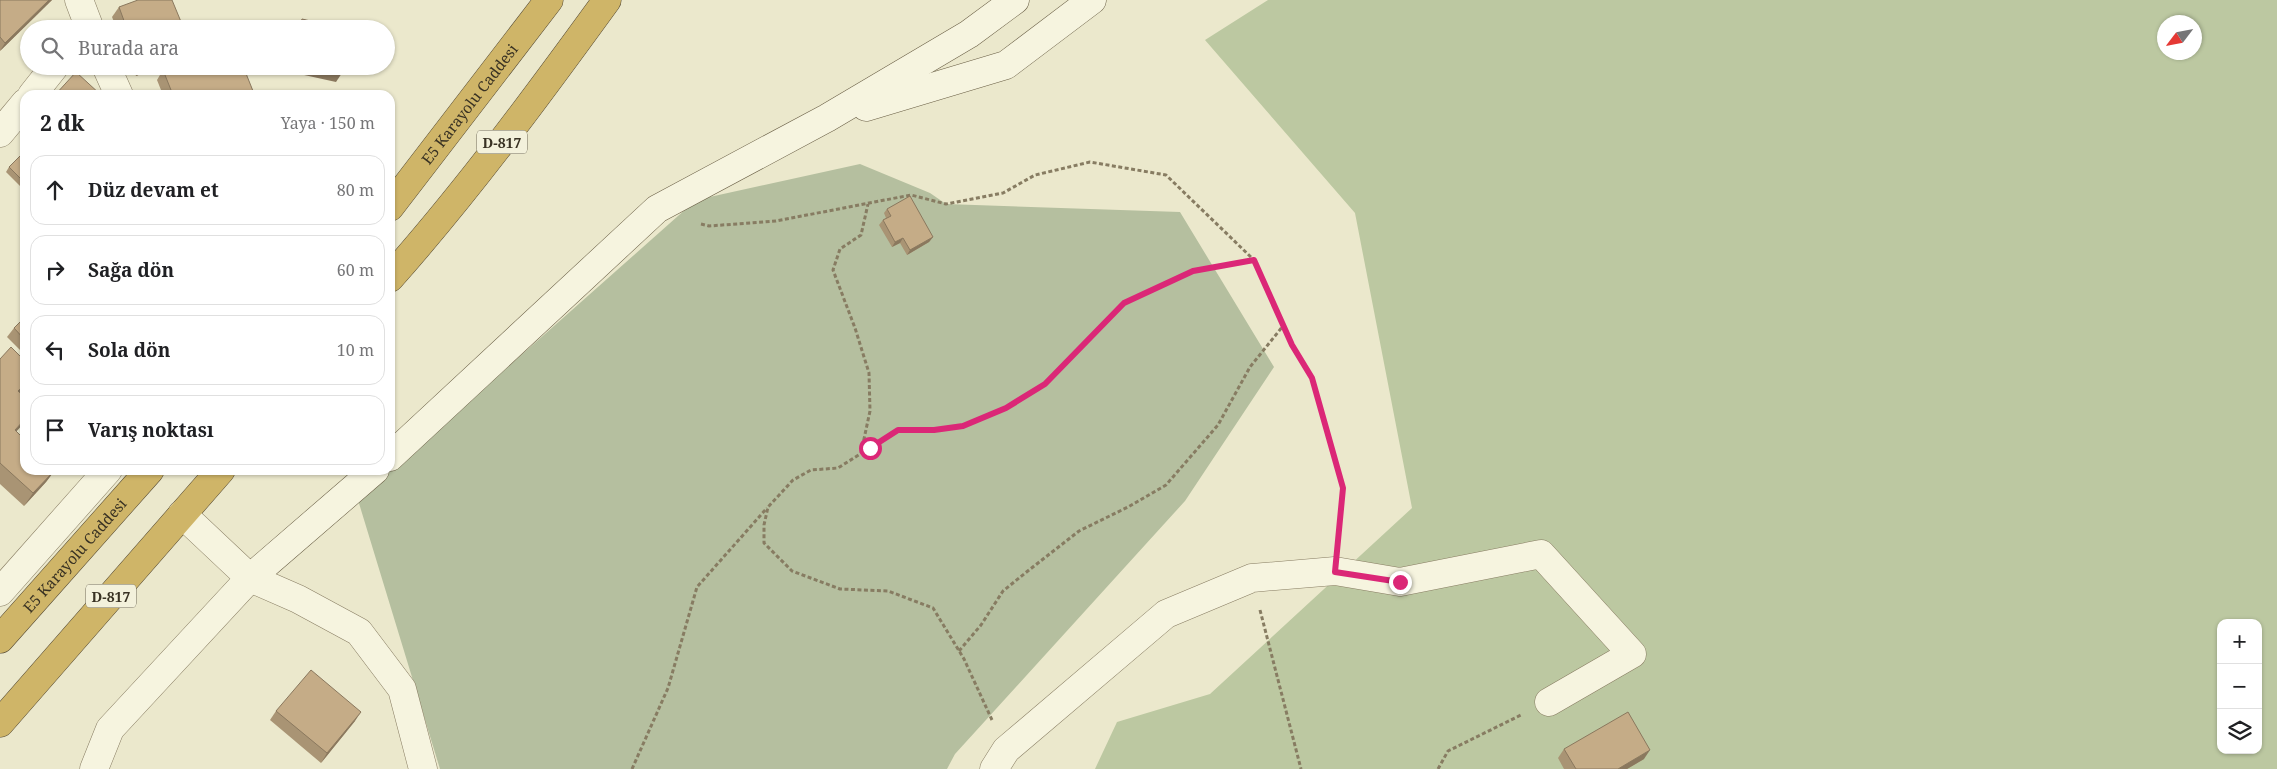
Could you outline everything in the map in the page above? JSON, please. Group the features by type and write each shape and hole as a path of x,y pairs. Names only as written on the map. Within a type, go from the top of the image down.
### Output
{"highway":[{"name":"E5 Karayolu Caddesi","path":"395,200 549,0"},
{"name":"D-817","path":"395,272 421,243 523,115 607,0"},
{"name":"E5 Karayolu Caddesi","path":"0,639 146,475"},
{"name":"D-817","path":"0,723 217,475"}],"street":[{"path":"79,0 85,20"},
{"path":"395,452 657,209 827,118 969,34 1015,0"},
{"path":"827,118 1006,65 1092,0"},
{"path":"36,90 48,75"},
{"path":"110,75 117,90"},
{"path":"0,133 20,109"},
{"path":"20,616 0,593 104,475"},
{"path":"94,769 110,729 250,578 369,475"},
{"path":"182,514 250,578 298,599 360,632 402,689 423,769"},
{"path":"1000,760 1166,614 1252,578 1335,572 1400,582 1541,554 1632,654 1549,702"}],"path":[{"path":"657,209 689,221 710,226 776,221 911,195 946,204 1003,193 1035,175 1090,162 1166,175 1254,260 1283,326 1312,378 1343,488 1335,572"},
{"path":"861,454 870,411 869,373 855,328 833,270 840,249 861,235 868,204"},
{"path":"632,769 668,688 697,588 793,480 811,470 838,468 898,430 934,430 963,426 1006,408 1045,384 1124,303 1193,271 1254,260"},
{"path":"959,651 981,625 1003,591 1079,531 1128,507 1166,485 1218,425 1250,367 1283,326"},
{"path":"768,507 764,526 764,543 792,571 840,589 888,591 933,608 959,651 1000,760"},
{"path":"1252,578 1301,769"},
{"path":"1438,769 1448,751 1549,702"}],"green space":[{"path":"1268,0 2277,0 2277,769 1095,769 1117,722 1210,694 1412,508 1355,213 1205,40"},
{"path":"860,164 930,193 946,204 1180,212 1274,367 1185,501 955,754 947,769 440,769 358,500 386,475 395,475 395,467 696,200"}],"building":[{"path":"0,0 49,0 29,20 20,20 20,28 5,43 0,37"},
{"path":"138,0 172,0 180,20 124,20 119,7"},
{"path":"73,75 79,75 96,90 60,90"},
{"path":"165,75 247,75 253,90 171,90"},
{"path":"20,156 20,178 9,167"},
{"path":"910,196 933,237 910,250 903,238 895,242 883,220 891,216 887,209"},
{"path":"20,322 20,335 14,328"},
{"path":"11,347 20,356 20,389 18,391 20,393 20,424 15,430 20,435 20,475 50,475 33,493 0,463 0,359"},
{"path":"311,670 361,712 327,753 276,711"},
{"path":"1628,712 1650,750 1618,769 1576,769 1564,749"}],"route":[{"path":"870,448 898,430 934,430 963,426 1006,408 1045,384 1093,337 1124,303 1193,271 1254,260 1292,345 1312,378 1343,488 1335,572 1400,582"}]}
